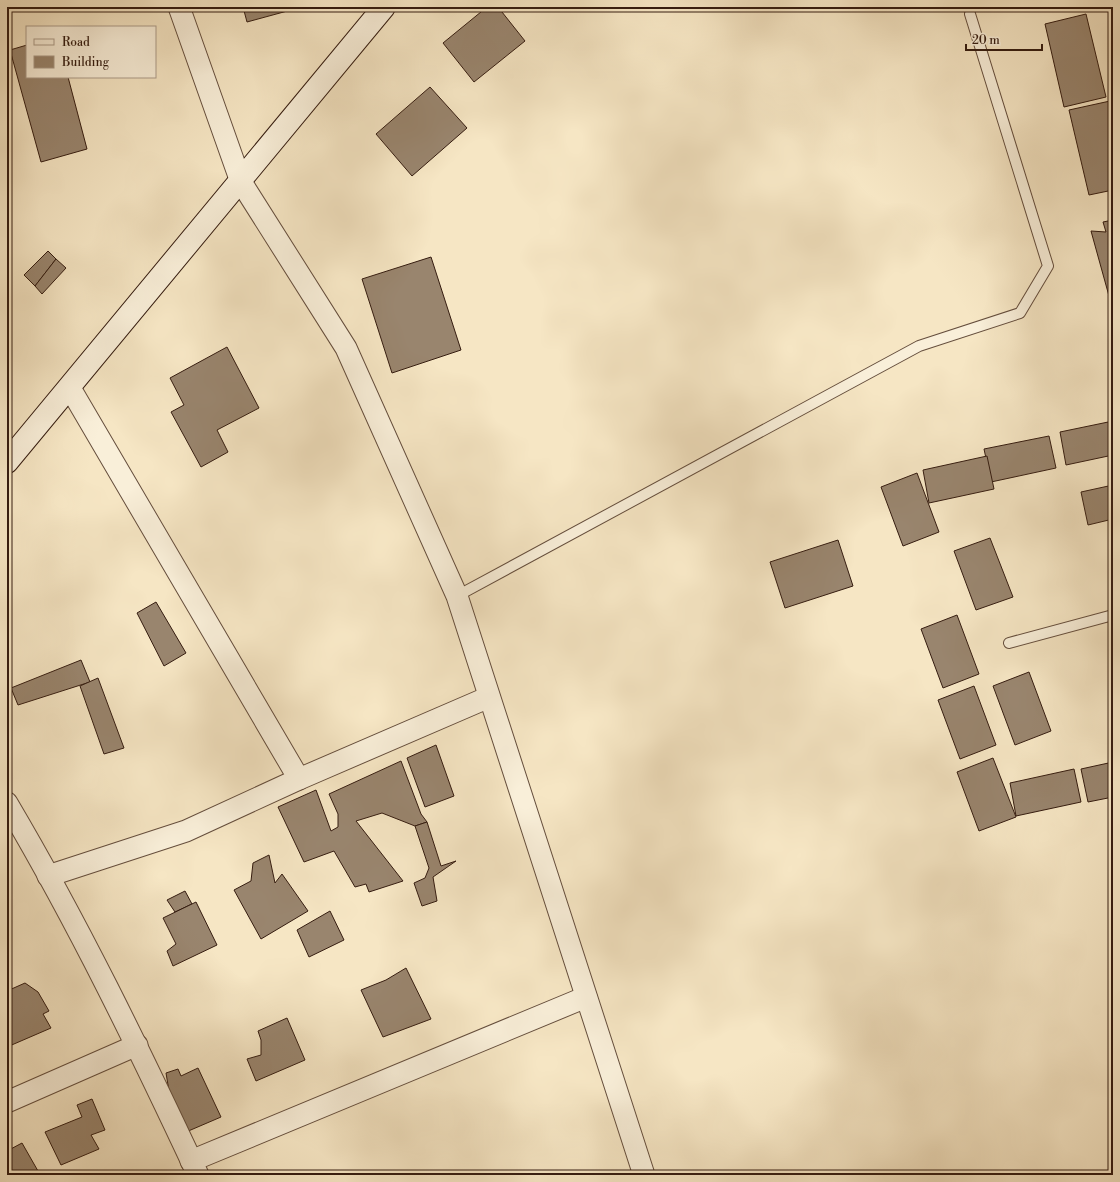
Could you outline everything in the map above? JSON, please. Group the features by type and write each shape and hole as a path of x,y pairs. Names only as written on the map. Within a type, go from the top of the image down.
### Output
{"street":[{"path":"179,7 241,182 346,348 457,596 644,1175"},
{"path":"7,462 241,182 384,7"},
{"path":"70,388 299,779"},
{"path":"48,876 186,831 299,779 489,697"},
{"path":"7,803 48,876 137,1045 194,1168 586,997"},
{"path":"7,1102 137,1045"}],"lane":[{"path":"457,596 919,346 1020,313 1048,266 970,14"},
{"path":"1009,643 1113,615"}],"building":[{"path":"243,7 302,7 247,22"},
{"path":"487,7 498,7 525,41 474,82 443,43"},
{"path":"1086,14 1106,97 1064,107 1045,24"},
{"path":"26,45 26,78 68,78 87,149 41,162 10,50"},
{"path":"430,87 467,128 412,176 376,134"},
{"path":"1110,101 1113,114 1113,190 1089,195 1069,110"},
{"path":"1113,220 1113,295 1109,296 1091,231 1106,232 1103,222"},
{"path":"48,251 56,259 35,286 24,275"},
{"path":"431,257 461,350 392,373 362,279"},
{"path":"56,259 66,268 42,294 35,286"},
{"path":"227,347 259,408 217,430 228,452 201,467 171,412 184,405 170,378"},
{"path":"1113,421 1113,455 1066,465 1060,432"},
{"path":"1049,436 1056,468 991,482 984,449"},
{"path":"987,456 994,489 929,503 923,470"},
{"path":"917,473 939,532 903,546 881,487"},
{"path":"1113,485 1113,519 1088,525 1081,492"},
{"path":"990,538 1013,597 976,610 954,551"},
{"path":"838,540 853,586 785,608 770,562"},
{"path":"156,602 186,653 164,666 137,613"},
{"path":"957,615 979,674 943,688 921,629"},
{"path":"81,660 90,682 18,705 11,688"},
{"path":"1029,672 1051,731 1015,745 993,686"},
{"path":"98,678 124,748 104,754 80,686"},
{"path":"974,686 996,745 960,759 938,700"},
{"path":"436,745 454,796 425,807 407,758"},
{"path":"993,758 1016,817 979,831 957,772"},
{"path":"401,761 421,814 427,822 415,826 382,813 356,821 403,881 369,892 366,884 355,887 334,851 304,862 278,807 316,790 331,831 338,827 338,814 329,794"},
{"path":"1113,762 1113,797 1088,802 1081,769"},
{"path":"1074,769 1081,802 1016,816 1010,783"},
{"path":"427,822 441,866 456,861 433,877 437,901 422,906 414,883 425,878 429,868 415,826"},
{"path":"269,855 275,883 282,874 308,911 261,939 234,890 251,881 253,863"},
{"path":"185,891 192,904 175,912 167,900"},
{"path":"196,902 217,945 173,966 167,951 176,944 163,918"},
{"path":"330,911 344,940 309,957 297,930"},
{"path":"406,968 431,1019 383,1037 361,990 386,980"},
{"path":"25,983 38,992 49,1011 43,1014 51,1028 7,1047 7,991"},
{"path":"287,1018 305,1060 256,1081 247,1059 261,1055 261,1040 258,1031"},
{"path":"198,1068 221,1117 186,1132 172,1109 166,1073 178,1069 181,1076"},
{"path":"92,1099 105,1130 91,1135 99,1149 61,1165 45,1132 82,1117 77,1105"},
{"path":"22,1143 38,1171 38,1175 7,1175 7,1151"}]}
